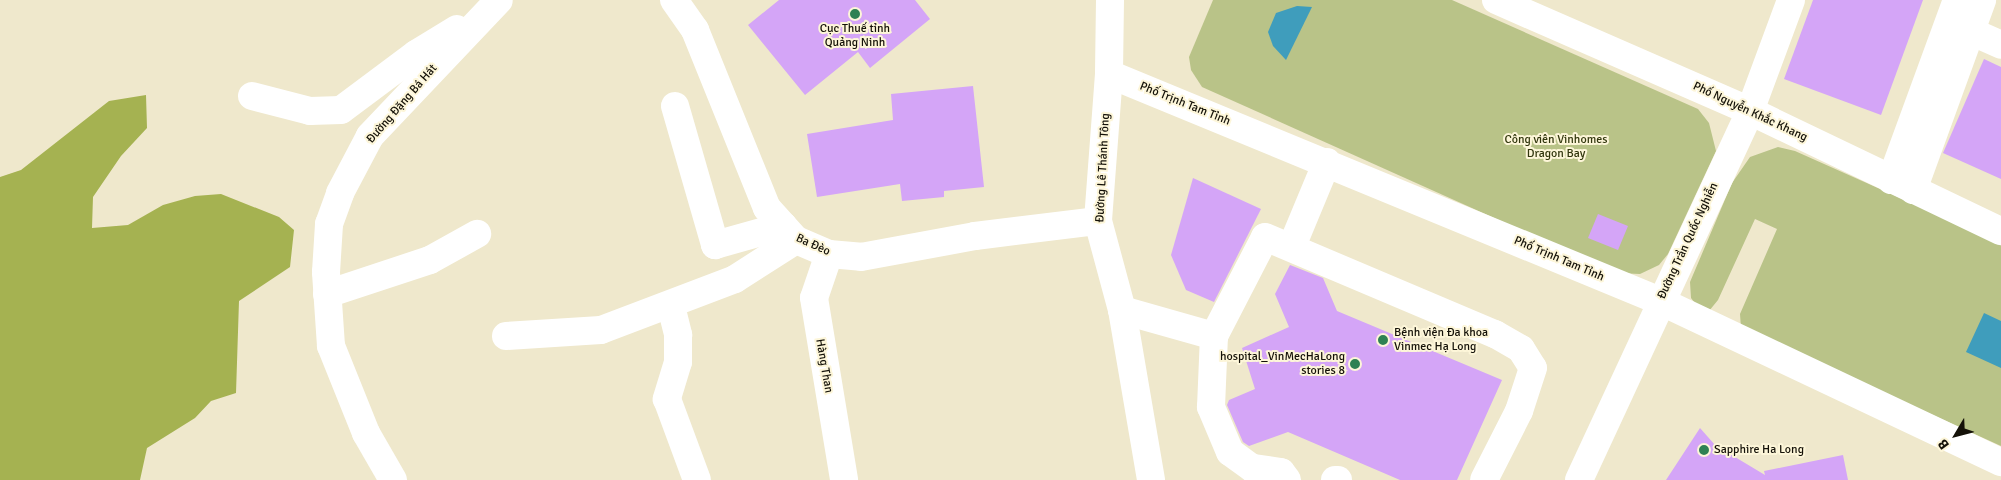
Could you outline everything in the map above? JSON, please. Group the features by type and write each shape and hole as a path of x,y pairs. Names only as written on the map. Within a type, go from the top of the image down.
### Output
{"street":[{"name":"Ba Đèo","path":"674,0 695,30 767,208 789,233 829,254 861,257 975,236 1098,221"},
{"name":"Đường Lê Thánh Tông","path":"1110,0 1109,74 1098,221 1122,310 1151,480"},
{"name":"Phố Nguyễn Khắc Khang","path":"1496,0 1750,111 2001,232"},
{"name":"Đường Trần Quốc Nghiễn","path":"1579,480 1600,442 1660,301 1750,111 1791,0"},
{"path":"1902,185 1958,0"},
{"path":"1902,185 1982,0"},
{"path":"252,96 310,110 341,110 416,54 491,7"},
{"name":"Đường Đặng Bá Hát","path":"393,480 366,432 331,346 328,294 329,224 340,194 370,136 491,7"},
{"path":"1970,31 2001,45"},
{"name":"Phố Trịnh Tam Tỉnh","path":"1109,74 1327,162 1660,301 2001,462"},
{"path":"675,106 715,245 789,233"},
{"path":"1292,246 1327,162"},
{"path":"506,336 601,330 671,306 736,279 789,233"},
{"path":"328,294 430,260 477,234"},
{"path":"1287,480 1281,472 1252,468 1230,452 1211,406 1214,336 1264,237 1292,246 1495,334 1521,349 1533,368 1519,411 1484,480"},
{"name":"Hàng Than","path":"829,254 814,298 844,480"},
{"path":"671,306 678,335 678,362 667,399 697,480"},
{"path":"1122,310 1214,336"}],"green space":[{"name":"Công viên Vinhomes Dragon Bay","path":"1213,0 1452,0 1698,109 1709,123 1716,151 1668,254 1659,265 1640,274 1617,273 1202,87 1191,70 1189,57"},
{"path":"146,95 147,128 121,156 93,197 92,228 128,225 163,205 195,196 221,194 279,217 294,230 290,267 239,301 236,393 211,401 195,418 147,448 140,480 0,480 0,177 21,170 109,101"},
{"path":"1778,147 1795,151 2001,243 2001,446 1741,328 1740,314 1777,229 1755,219 1718,300 1709,311 1698,307 1691,298 1690,282 1732,183 1750,157"}],"water":[{"path":"1297,6 1312,7 1286,60 1273,46 1268,32 1276,13"},
{"path":"1984,313 2001,321 2001,368 1966,352"}],"building":[{"path":"779,0 915,0 930,19 870,68 858,52 805,95 748,25"},
{"path":"1813,0 1923,0 1881,115 1784,79"},
{"path":"1984,59 2001,67 2001,179 1943,153"},
{"path":"973,86 984,187 944,191 944,197 902,201 900,184 817,197 807,134 893,120 891,94"},
{"path":"1193,178 1261,209 1214,302 1186,290 1171,255"},
{"path":"1598,214 1628,226 1618,250 1588,238"},
{"name":"hospital_VinMecHaLong stories 8","path":"1290,265 1323,278 1337,311 1502,380 1457,480 1400,480 1288,432 1249,446 1243,442 1227,405 1229,400 1255,389 1242,348 1289,327 1275,294"},
{"name":"Sapphire Ha Long","path":"1700,428 1715,445 1765,475 1764,471 1843,455 1848,480 1666,480"}],"place":[{"name":"Cục Thuế tỉnh Quảng Ninh","path":"855,14"},
{"name":"Bệnh viện Đa khoa Vinmec Hạ Long","path":"1383,340"},
{"name":"hospital_VinMecHaLong stories 8","path":"1355,364"},
{"name":"Sapphire Ha Long","path":"1704,450"}]}
